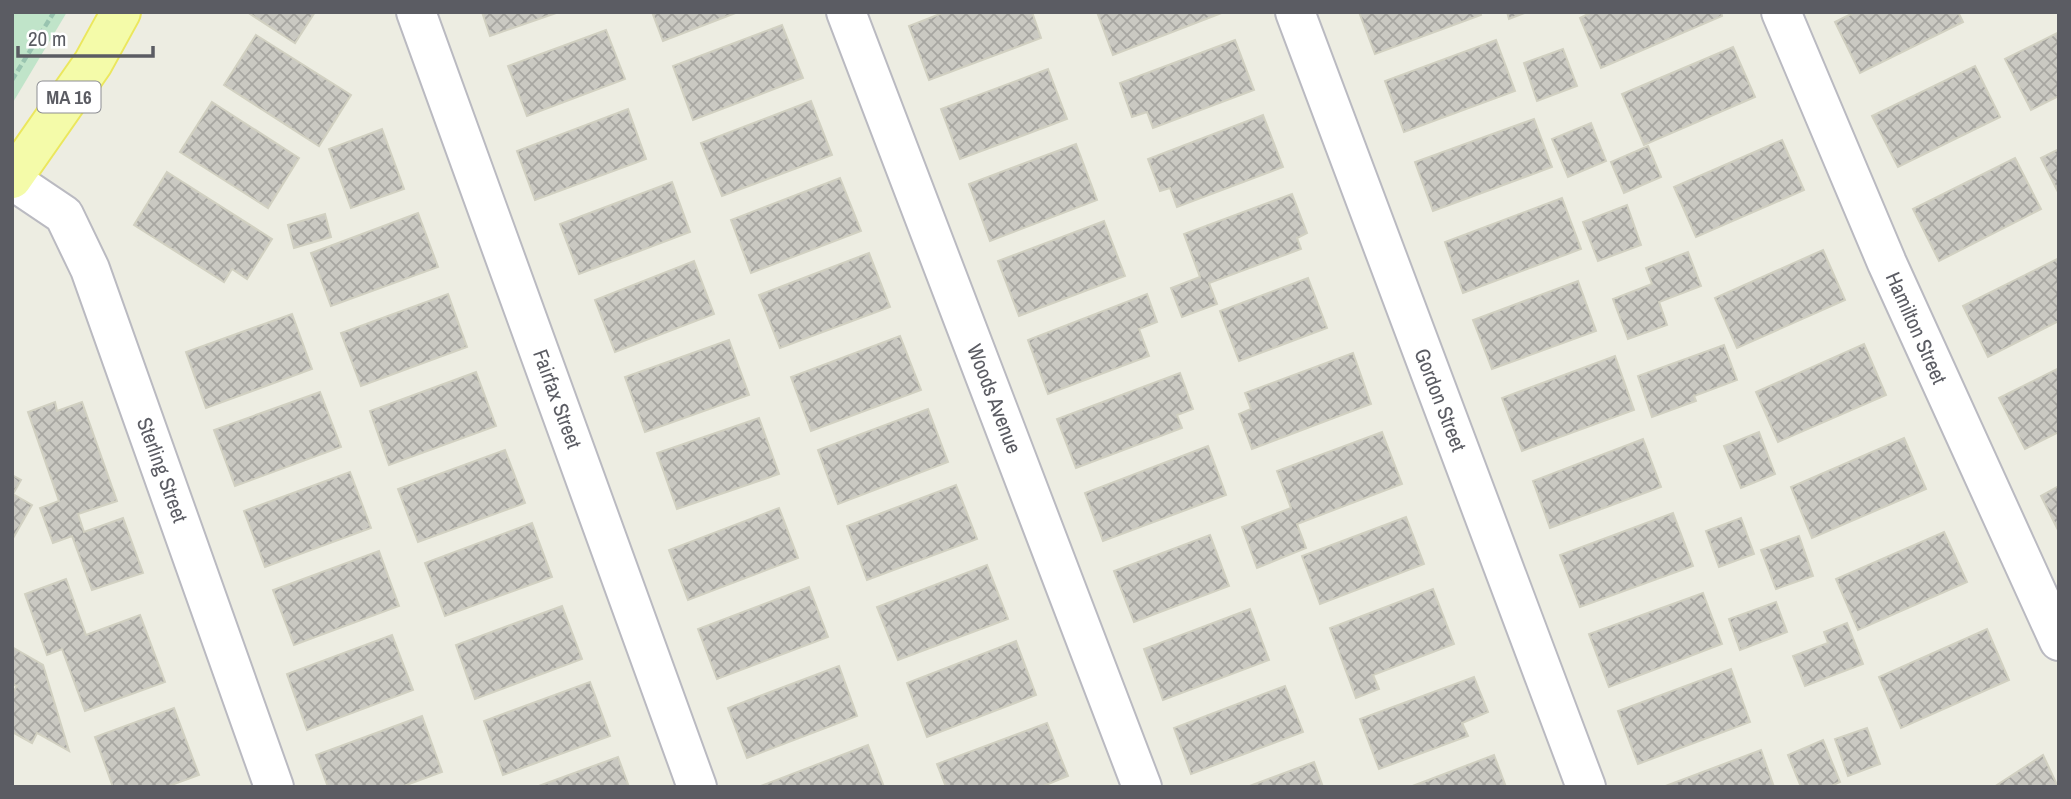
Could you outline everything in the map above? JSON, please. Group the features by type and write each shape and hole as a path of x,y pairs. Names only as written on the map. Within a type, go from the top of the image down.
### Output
{"main road":[{"name":"MA 16","path":"12,180 93,63 121,12"}],"street":[{"name":"Fairfax Street","path":"416,12 697,787"},
{"name":"Woods Avenue","path":"846,12 1142,787"},
{"name":"Gordon Street","path":"1295,12 1586,787"},
{"name":"Hamilton Street","path":"1781,12 1887,263 2059,641"},
{"name":"Sterling Street","path":"12,180 64,215 90,269 274,787"}],"path":[{"path":"12,80 54,12"}],"green space":[{"path":"12,12 67,12 12,104"}],"building":[{"path":"247,12 315,12 295,43"},
{"path":"482,12 559,12 490,36"},
{"path":"652,12 738,12 663,41"},
{"path":"945,12 1032,12 1041,38 929,80 909,26"},
{"path":"1097,12 1224,12 1113,55"},
{"path":"1359,12 1480,12 1481,15 1375,54"},
{"path":"1507,12 1527,12 1509,19"},
{"path":"1592,12 1721,12 1722,16 1601,68 1580,18"},
{"path":"1855,12 1958,12 1963,22 1860,73 1835,22"},
{"path":"782,25 803,78 693,120 673,66"},
{"path":"606,30 625,79 527,116 508,66"},
{"path":"2059,32 2059,96 2031,110 2005,59"},
{"path":"256,35 351,95 319,146 224,85"},
{"path":"1235,40 1254,90 1153,128 1147,112 1132,117 1120,83"},
{"path":"1496,40 1515,91 1404,132 1385,81"},
{"path":"1733,47 1755,97 1644,145 1622,94"},
{"path":"1563,49 1577,86 1537,101 1524,63"},
{"path":"1975,66 2000,117 1898,167 1872,116"},
{"path":"1048,69 1067,119 960,159 941,109"},
{"path":"811,101 832,155 722,196 701,143"},
{"path":"212,102 299,158 268,208 180,152"},
{"path":"628,109 646,159 535,200 517,151"},
{"path":"1263,115 1283,167 1177,207 1170,188 1160,191 1148,159"},
{"path":"1534,119 1552,167 1433,211 1415,162"},
{"path":"1591,123 1606,161 1568,177 1552,139"},
{"path":"382,129 404,189 351,208 329,149"},
{"path":"1782,140 1804,190 1696,237 1674,187"},
{"path":"1076,144 1097,200 990,241 969,184"},
{"path":"1648,146 1661,177 1624,193 1611,162"},
{"path":"2059,149 2059,194 2041,158"},
{"path":"2015,158 2041,209 1939,261 1913,209"},
{"path":"167,172 272,239 247,279 232,269 224,282 134,225"},
{"path":"840,178 861,231 751,273 731,220"},
{"path":"672,182 690,232 579,274 560,224"},
{"path":"1292,194 1307,233 1297,238 1301,249 1209,283 1217,304 1182,317 1171,288 1200,277 1184,234"},
{"path":"1562,198 1581,249 1463,293 1445,242"},
{"path":"1627,205 1641,245 1598,261 1583,222"},
{"path":"418,213 438,267 331,306 311,253"},
{"path":"325,214 331,237 294,248 288,225"},
{"path":"1104,221 1125,276 1019,316 998,261"},
{"path":"1823,250 1845,300 1737,348 1715,298"},
{"path":"1688,252 1701,286 1659,302 1667,325 1628,339 1613,299 1652,284 1646,268"},
{"path":"869,253 890,307 780,348 759,295"},
{"path":"2059,258 2059,321 1988,357 1963,306"},
{"path":"694,261 714,314 615,352 595,300"},
{"path":"1308,278 1327,328 1239,361 1220,311"},
{"path":"1578,281 1596,331 1492,369 1473,320"},
{"path":"448,294 467,347 361,386 341,333"},
{"path":"1147,294 1157,322 1139,329 1149,356 1048,394 1028,340"},
{"path":"292,314 312,369 206,408 186,352"},
{"path":"900,336 921,390 811,431 791,377"},
{"path":"729,340 749,395 645,432 625,377"},
{"path":"1864,344 1886,395 1778,442 1756,392"},
{"path":"1724,345 1737,380 1694,396 1696,401 1652,417 1638,376"},
{"path":"1353,353 1371,404 1252,449 1239,414 1251,409 1245,393"},
{"path":"1615,356 1634,410 1522,451 1502,398"},
{"path":"2059,368 2059,432 2025,449 1999,398"},
{"path":"476,372 496,426 389,465 370,411"},
{"path":"1180,373 1193,409 1177,415 1182,428 1076,468 1057,419"},
{"path":"320,392 341,447 235,486 214,430"},
{"path":"55,402 57,411 82,402 117,501 78,514 84,532 123,518 143,573 92,590 72,536 53,543 40,508 59,501 28,412"},
{"path":"928,409 948,462 838,504 818,450"},
{"path":"759,418 779,474 677,509 657,453"},
{"path":"1382,432 1402,484 1297,524 1306,548 1257,568 1242,527 1291,508 1277,471"},
{"path":"1759,432 1775,474 1741,488 1724,446"},
{"path":"1904,438 1926,489 1812,538 1791,487"},
{"path":"1643,439 1661,487 1550,528 1533,481"},
{"path":"1208,446 1226,495 1103,541 1085,493"},
{"path":"505,450 525,503 418,542 398,489"},
{"path":"350,472 371,528 265,567 244,511"},
{"path":"12,475 21,480 13,494 32,505 12,540"},
{"path":"956,485 977,539 867,580 847,526"},
{"path":"2059,486 2059,532 2041,496"},
{"path":"779,508 798,558 688,600 669,550"},
{"path":"1673,513 1693,566 1580,607 1560,555"},
{"path":"1406,517 1424,564 1320,604 1302,556"},
{"path":"1741,518 1754,554 1719,567 1706,531"},
{"path":"532,523 552,577 445,616 425,563"},
{"path":"1944,532 1967,582 1858,630 1836,579"},
{"path":"1210,535 1229,586 1134,622 1114,571"},
{"path":"1799,536 1813,576 1776,589 1761,550"},
{"path":"379,551 399,606 294,645 273,590"},
{"path":"987,565 1008,619 898,660 877,607"},
{"path":"66,579 86,635 140,615 165,682 85,711 62,649 47,655 25,594"},
{"path":"809,587 828,637 717,679 698,629"},
{"path":"1433,589 1454,644 1373,675 1379,689 1356,698 1330,628"},
{"path":"1703,593 1722,644 1609,687 1589,634"},
{"path":"1776,602 1787,632 1740,650 1729,619"},
{"path":"562,606 582,659 475,699 456,645"},
{"path":"1250,609 1269,660 1163,700 1144,649"},
{"path":"1847,623 1863,664 1805,686 1793,656 1828,643 1824,632"},
{"path":"1987,629 2009,680 1901,728 1879,677"},
{"path":"392,635 413,690 307,730 287,674"},
{"path":"1016,641 1036,695 927,737 907,683"},
{"path":"12,647 43,665 69,751 37,733 32,743 12,732 12,694 17,686 12,684"},
{"path":"839,666 857,716 747,758 728,708"},
{"path":"1731,669 1750,722 1638,764 1618,711"},
{"path":"1474,677 1488,712 1462,723 1468,736 1379,769 1360,719"},
{"path":"590,682 610,736 503,775 484,721"},
{"path":"1285,686 1303,732 1191,774 1174,728"},
{"path":"174,708 199,775 166,787 113,787 95,737"},
{"path":"422,716 442,772 401,787 328,787 316,755"},
{"path":"1047,723 1068,776 1041,787 946,787 937,764"},
{"path":"1867,728 1880,764 1848,776 1835,739"},
{"path":"1823,740 1840,782 1829,787 1801,787 1788,755"},
{"path":"868,745 884,787 758,787"},
{"path":"1761,750 1774,787 1663,787"},
{"path":"1494,755 1506,787 1410,787"},
{"path":"2043,755 2058,787 1994,787"},
{"path":"618,757 629,787 536,787"},
{"path":"1314,762 1323,787 1247,787"}]}
